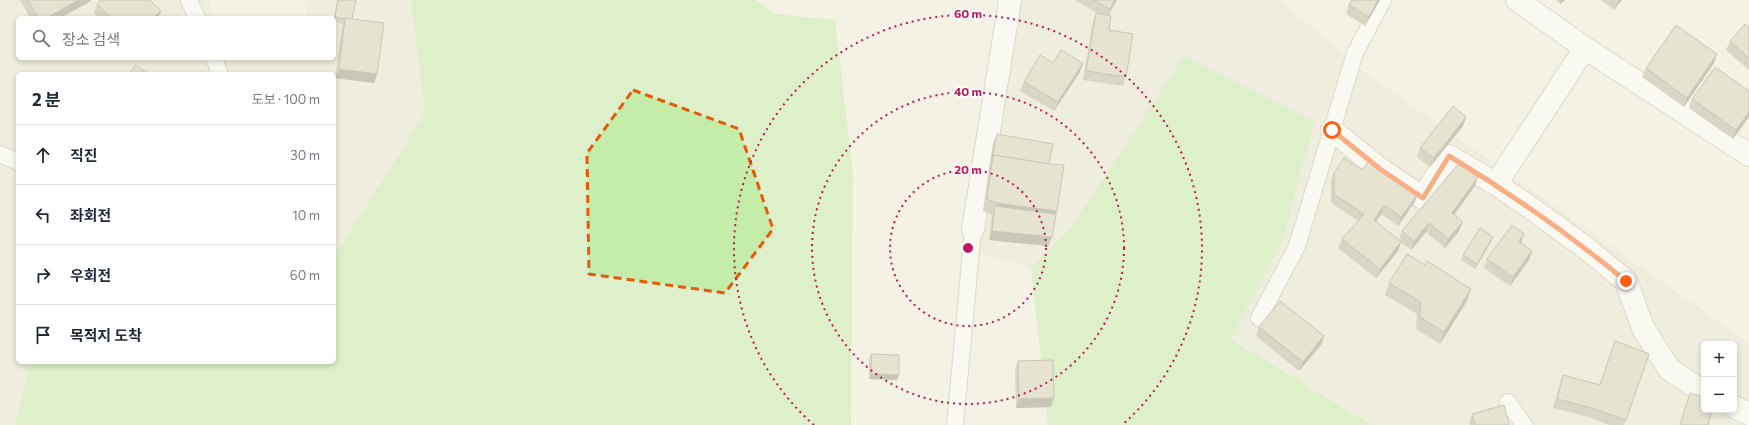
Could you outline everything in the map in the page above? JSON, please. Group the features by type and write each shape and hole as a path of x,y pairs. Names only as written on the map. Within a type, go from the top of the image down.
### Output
{"street":[{"path":"973,229 1010,0"},
{"path":"1517,0 1585,48 1749,155"},
{"path":"1496,184 1585,48"},
{"path":"1332,130 1380,169 1423,198 1449,156 1496,184 1586,248 1626,281 1643,328 1669,369 1701,390"},
{"path":"1737,408 1749,414"}],"lane":[{"path":"190,0 196,16"},
{"path":"1259,318 1297,246 1355,53 1383,0"},
{"path":"215,60 219,72"},
{"path":"0,154 16,161"},
{"path":"955,425 973,229"},
{"path":"1508,402 1524,425"}],"highlighted area":[{"path":"633,90 739,129 773,229 725,293 589,274 587,153"}],"shaded area":[{"path":"0,0 209,0 213,16 16,16 16,60 336,60 336,16 305,16 309,0 411,0 425,113 336,254 336,72 16,72 16,364 30,364 15,425 0,425"},
{"path":"1012,0 1280,0 1367,74 1749,343 1749,425 1371,425 1231,339 1284,238 1184,57 1069,230 1031,267 964,249"}],"green space":[{"path":"411,0 756,0 776,14 835,20 853,173 851,425 15,425 30,364 336,364 336,254 425,113"},
{"path":"1184,56 1314,121 1284,238 1231,339 1371,425 1048,425 1031,267 1069,230"}],"building":[{"path":"28,0 79,0 50,16 37,16"},
{"path":"101,0 150,0 161,11 155,16 109,16 97,4"},
{"path":"338,0 356,0 352,19 345,19 335,16"},
{"path":"1093,0 1115,0 1110,9"},
{"path":"1352,0 1378,0 1369,17 1349,5"},
{"path":"1096,13 1111,16 1109,30 1133,34 1126,77 1086,71"},
{"path":"345,18 384,23 377,74 339,69"},
{"path":"1745,24 1749,27 1749,58 1730,41"},
{"path":"1676,25 1717,54 1687,98 1646,68"},
{"path":"1061,50 1083,63 1058,102 1024,82 1040,55 1053,63"},
{"path":"136,65 145,72 131,72"},
{"path":"1715,67 1749,91 1749,112 1736,130 1692,99"},
{"path":"1453,106 1466,117 1434,158 1420,148"},
{"path":"997,134 1053,144 1049,164 993,155 992,158"},
{"path":"993,155 1064,165 1057,211 996,203 987,199"},
{"path":"1344,158 1362,170 1369,161 1418,194 1401,217 1384,205 1374,220 1401,242 1380,269 1342,239 1364,214 1334,194 1334,173"},
{"path":"1459,163 1478,177 1452,213 1463,222 1448,239 1429,223 1414,241 1402,231"},
{"path":"995,206 1056,214 1052,237 992,231"},
{"path":"1512,225 1524,234 1519,241 1532,251 1513,277 1487,259"},
{"path":"1480,228 1493,237 1477,264 1463,255"},
{"path":"1407,254 1425,265 1427,261 1471,289 1444,332 1420,317 1421,302 1389,283"},
{"path":"1280,301 1324,336 1303,362 1259,327"},
{"path":"1615,341 1649,354 1626,420 1592,408 1557,399 1563,375 1600,385"},
{"path":"871,354 899,355 899,375 871,374"},
{"path":"1053,360 1054,398 1019,399 1018,361"},
{"path":"1690,393 1701,396 1701,413 1711,413 1708,425 1680,425"},
{"path":"1504,405 1509,425 1475,425 1472,414"}],"route":[{"path":"1332,130 1380,169 1423,198 1449,156 1496,184 1531,208 1586,248 1626,281"}]}
